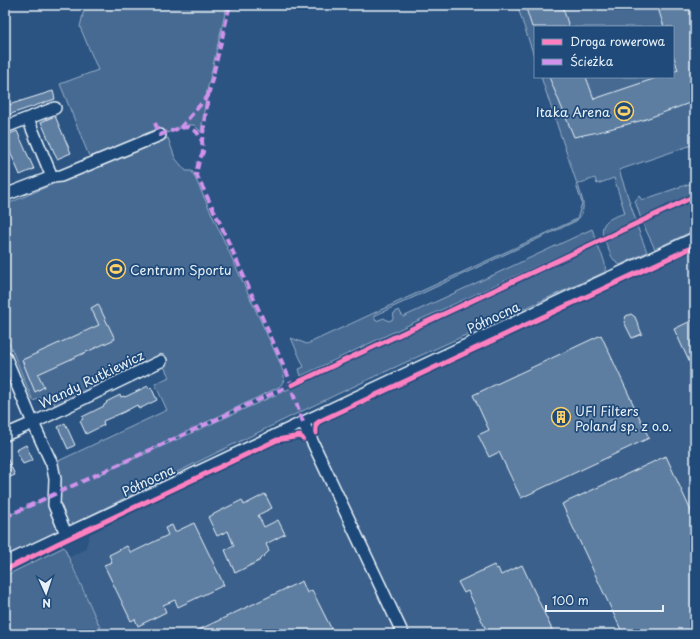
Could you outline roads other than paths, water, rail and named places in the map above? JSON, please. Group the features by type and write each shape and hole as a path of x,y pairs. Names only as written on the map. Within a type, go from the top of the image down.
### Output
{"street":[{"path":"5,127 55,108"},
{"path":"28,119 52,177"},
{"path":"5,195 52,177 61,176 160,135"},
{"name":"Północna","path":"5,562 695,238"},
{"name":"Wandy Rutkiewicz","path":"5,356 52,464 54,471 53,501 55,510 66,534"},
{"name":"Wandy Rutkiewicz","path":"5,435 161,361"},
{"path":"303,422 403,634"}],"place":[{"name":"Itaka Arena","path":"624,111"},
{"name":"Centrum Sportu","path":"116,269"},
{"name":"UFI Filters Poland sp. z o.o.","path":"561,417"}]}
